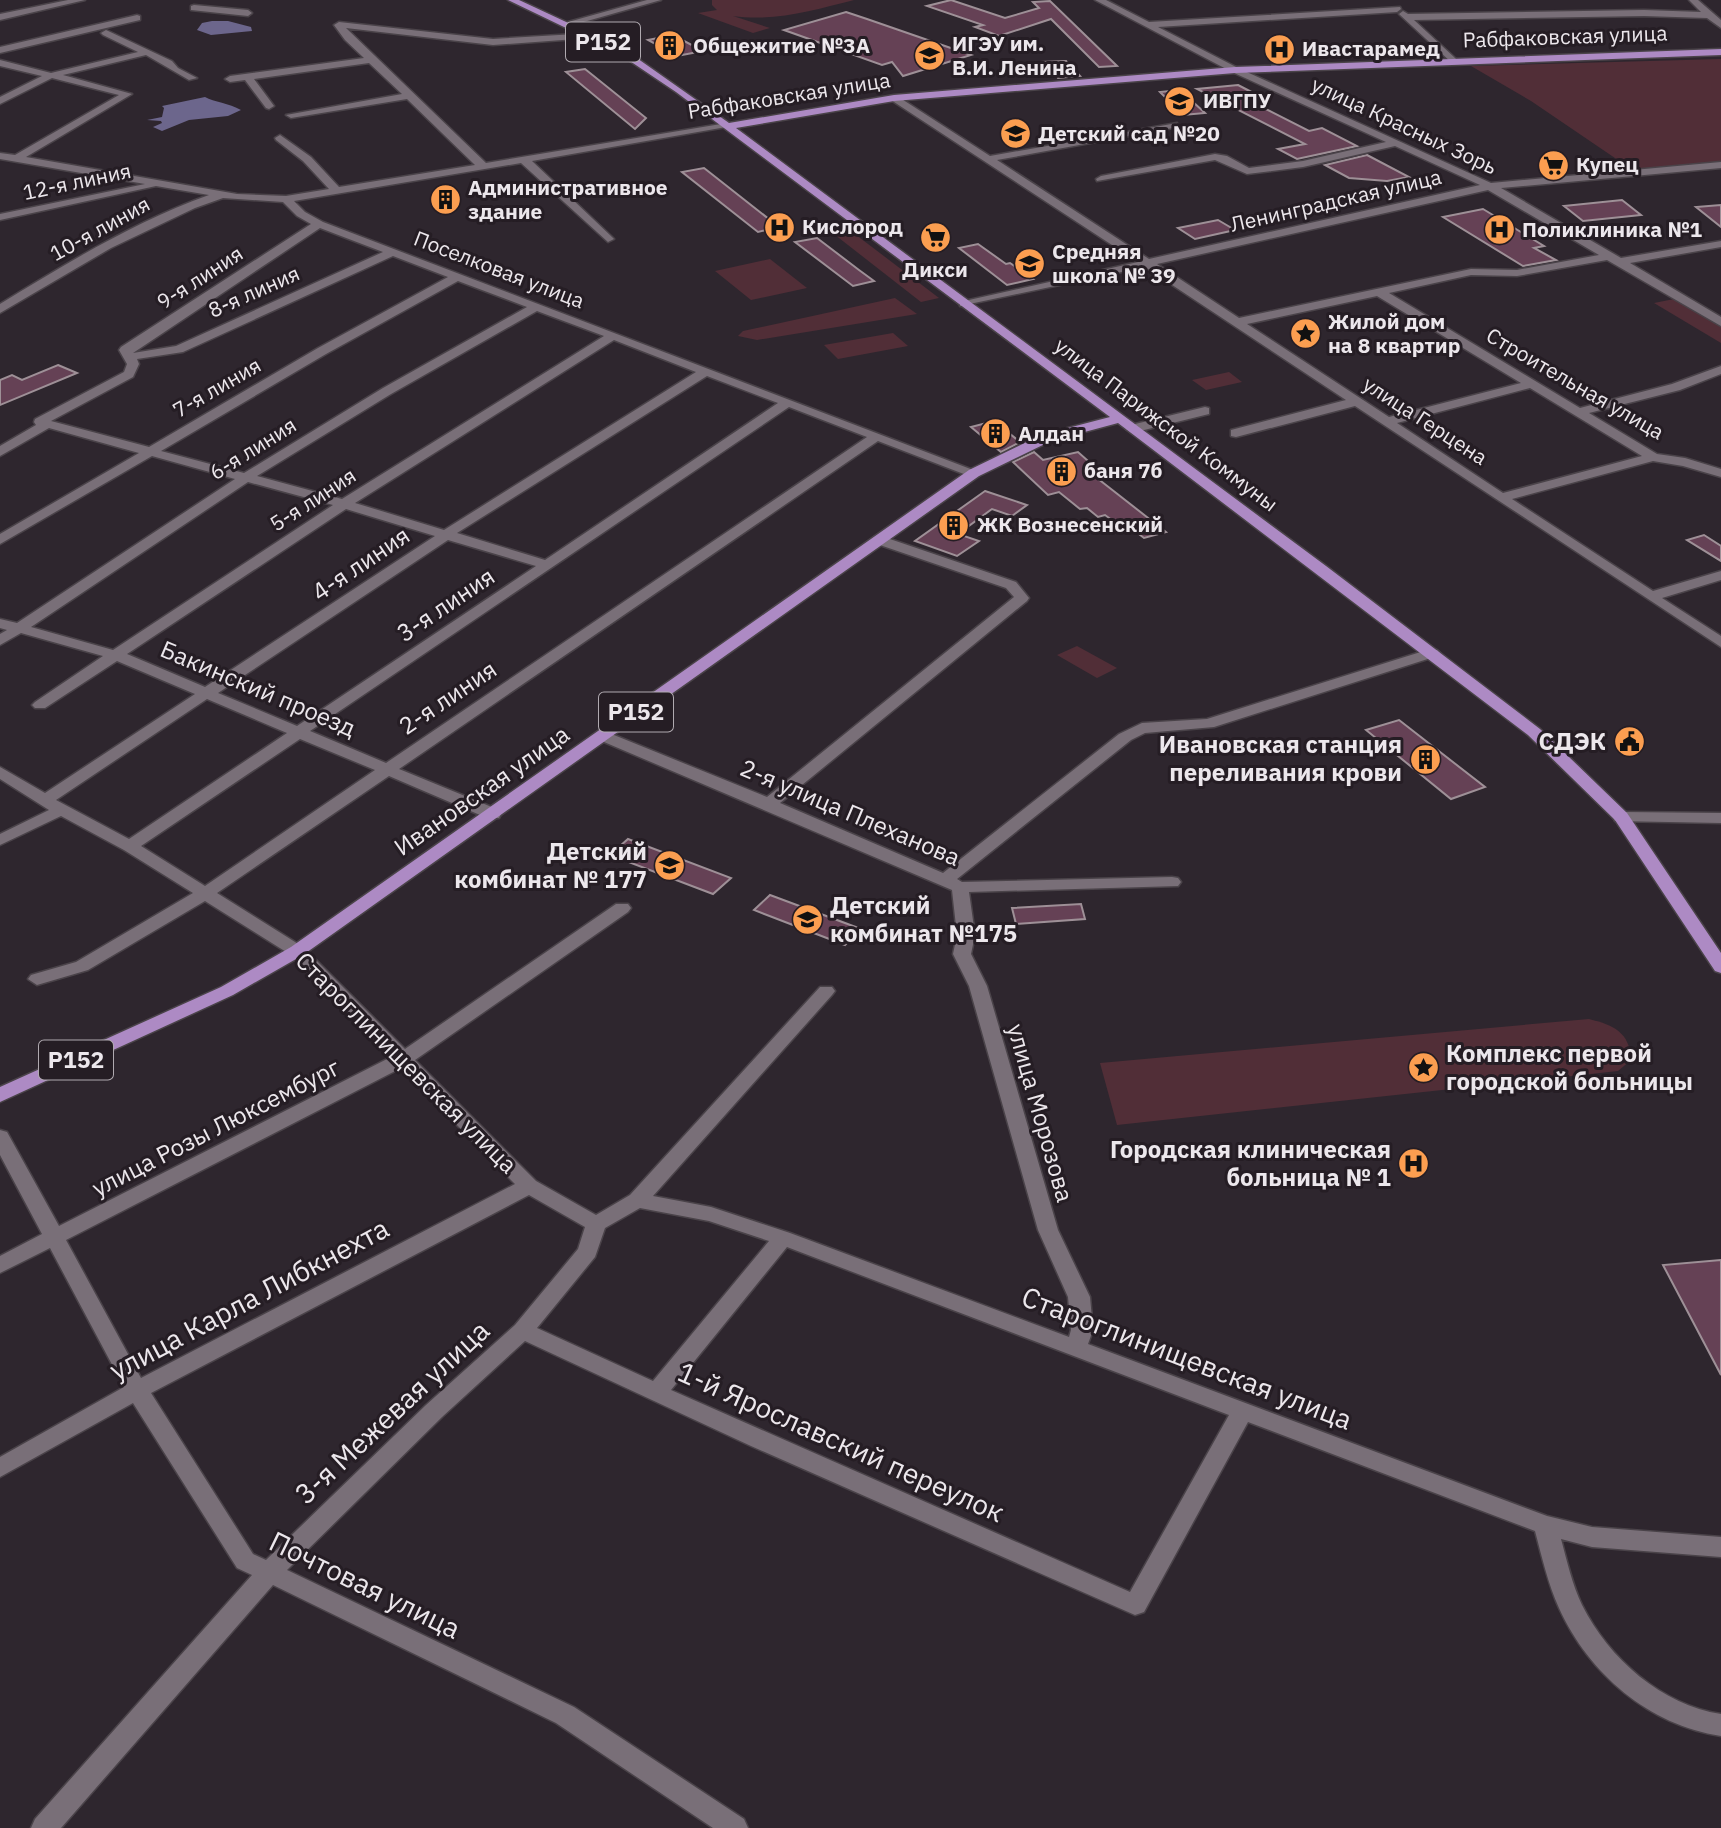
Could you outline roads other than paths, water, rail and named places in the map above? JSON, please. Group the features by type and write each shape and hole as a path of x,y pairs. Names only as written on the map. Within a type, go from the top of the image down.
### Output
{"main road":[{"name":"улица Парижской Коммуны","path":"512,0 635,58 1432,653 1560,755 1621,817 1721,967"},
{"name":"Рабфаковская улица","path":"727,125 894,98 1235,70 1721,52"},
{"name":"Ивановская улица","path":"0,1095 228,991 297,951 974,473 1045,438 1119,419"}],"street":[{"path":"0,17 81,0"},
{"path":"229,0 194,8 248,13"},
{"path":"558,36 568,25 657,0"},
{"name":"улица Красных Зорь","path":"1099,0 1235,70 1490,186 1721,321"},
{"path":"1386,0 1452,60"},
{"path":"1693,0 1721,25"},
{"path":"1148,25 1397,9"},
{"path":"1406,17 1644,13 1709,15"},
{"path":"0,51 137,18"},
{"path":"484,167 370,60 339,25 514,43 558,36 590,36"},
{"path":"106,33 148,52 192,78"},
{"path":"0,101 49,76 148,52"},
{"path":"230,79 370,60"},
{"path":"0,63 127,94 16,159"},
{"path":"247,77 269,106"},
{"path":"290,115 408,96"},
{"name":"улица Герцена","path":"894,98 1359,401 1721,643"},
{"name":"Рабфаковская улица","path":"286,199 727,125"},
{"path":"988,159 1173,125"},
{"path":"280,138 307,159 337,191"},
{"path":"1101,179 1215,157 1223,158 1247,172 1287,164 1303,164 1396,143"},
{"path":"0,156 223,194 286,199"},
{"path":"524,160 608,239"},
{"name":"Ленинградская улица","path":"964,304 1490,186 1721,165"},
{"name":"12-я линия","path":"0,217 162,184"},
{"name":"10-я линия","path":"0,309 99,250 167,214 223,194"},
{"name":"Поселковая улица","path":"286,199 301,214 319,224 974,473"},
{"name":"9-я линия","path":"129,357 125,350 137,341 319,224"},
{"path":"1238,322 1471,272 1517,272 1721,244"},
{"name":"8-я линия","path":"129,357 178,349 393,252"},
{"name":"7-я линия","path":"0,540 387,314 457,277"},
{"name":"Строительная улица","path":"1380,292 1653,457 1685,461 1721,473"},
{"name":"6-я линия","path":"0,641 245,478 387,391 536,307"},
{"name":"5-я линия","path":"40,705 344,504 613,336"},
{"path":"0,452 129,374 133,364 129,357"},
{"path":"1578,412 1676,387 1721,370"},
{"name":"4-я линия","path":"45,800 448,533 706,371"},
{"path":"1388,421 1532,384"},
{"path":"1236,433 1359,401"},
{"name":"3-я линия","path":"130,846 787,403"},
{"path":"1132,429 1205,411"},
{"path":"44,423 448,533 547,565"},
{"name":"2-я линия","path":"37,979 82,966 206,892 875,437"},
{"path":"1503,497 1653,457"},
{"path":"769,804 1022,598 1011,585 879,540"},
{"path":"1652,596 1721,576"},
{"name":"Бакинский проезд","path":"0,622 115,655 493,814"},
{"path":"952,884 1125,737 1142,729 1208,724 1432,653"},
{"name":"2-я улица Плеханова","path":"603,736 769,804 952,884 1172,882"},
{"name":"Староглинищевская улица","path":"0,772 61,810 130,846 297,951 528,1186 596,1224"},
{"path":"0,839 61,810"},
{"path":"1621,817 1721,818"},
{"name":"улица Морозова","path":"952,884 966,935 962,954 978,986 1048,1230 1079,1297 1082,1330 1076,1349"},
{"name":"улица Розы Люксембург","path":"0,1265 405,1059 622,908"},
{"path":"596,1224 637,1200 826,991"},
{"name":"Почтовая улица","path":"0,1137 137,1390 245,1561 565,1715 734,1828"},
{"name":"улица Карла Либкнехта","path":"0,1468 137,1390 528,1186"},
{"name":"Староглинищевская улица","path":"637,1200 711,1214 783,1238 1545,1525 1592,1537 1721,1547"},
{"name":"3-я Межевая улица","path":"44,1828 269,1573 434,1411 523,1331 589,1252 596,1224"},
{"path":"657,1392 783,1238"},
{"name":"1-й Ярославский переулок","path":"523,1331 1135,1605 1243,1411"},
{"path":"1545,1525 1571,1608 1604,1661 1663,1708 1713,1725"}],"place":[{"name":"Общежитие №3А","path":"670,46"},
{"name":"Ивастарамед","path":"1279,49"},
{"name":"ИГЭУ им. В.И. Ленина","path":"929,56"},
{"name":"ИВГПУ","path":"1180,101"},
{"name":"Детский сад №20","path":"1015,134"},
{"name":"Купец","path":"1553,165"},
{"name":"Административное здание","path":"445,200"},
{"name":"Кислород","path":"779,227"},
{"name":"Поликлиника №1","path":"1499,230"},
{"name":"Дикси","path":"935,238"},
{"name":"Средняя школа № 39","path":"1029,264"},
{"name":"Жилой дом на 8 квартир","path":"1305,334"},
{"name":"Алдан","path":"995,434"},
{"name":"баня 7б","path":"1061,471"},
{"name":"ЖК Вознесенский","path":"954,525"},
{"name":"СДЭК","path":"1629,742"},
{"name":"Ивановская станция переливания крови","path":"1425,759"},
{"name":"Детский комбинат № 177","path":"670,866"},
{"name":"Детский комбинат №175","path":"807,920"},
{"name":"Комплекс первой городской больницы","path":"1423,1068"},
{"name":"Городская клиническая больница № 1","path":"1414,1164"}]}
